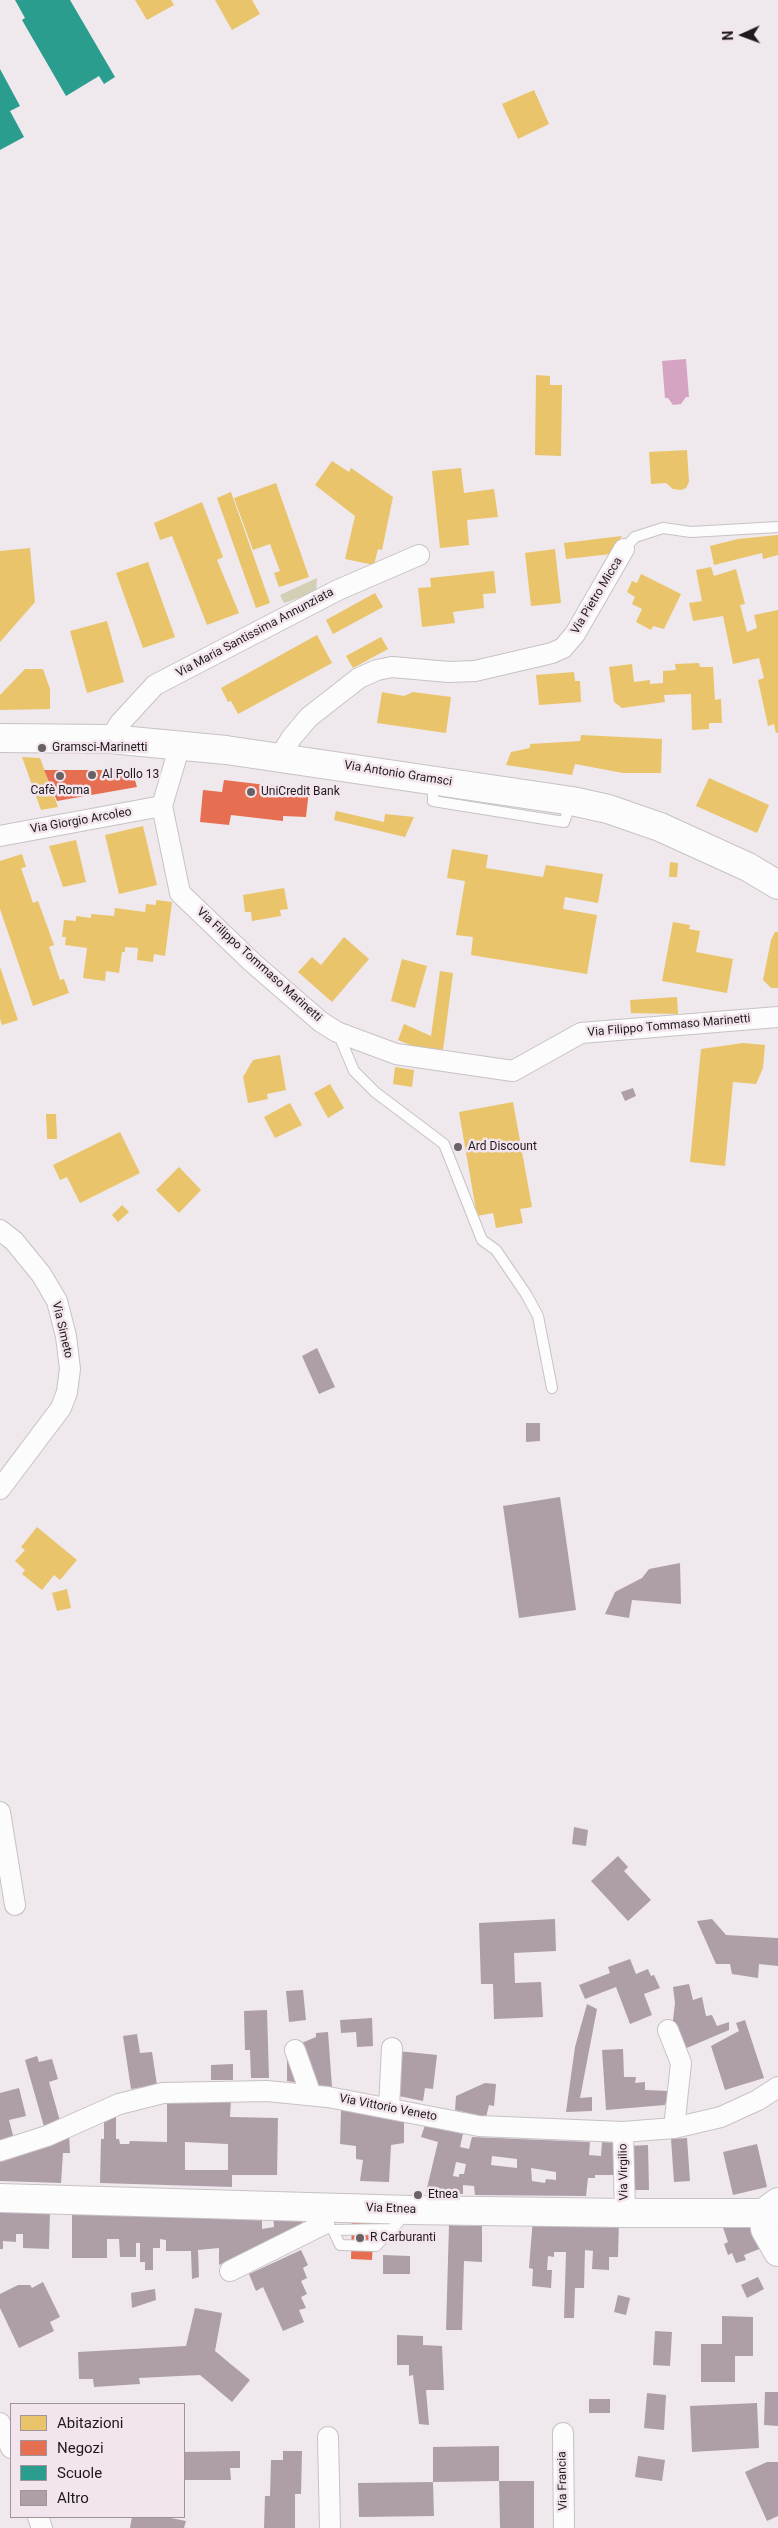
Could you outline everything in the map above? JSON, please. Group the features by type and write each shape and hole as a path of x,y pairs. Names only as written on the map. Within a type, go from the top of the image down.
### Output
{"main road":[{"name":"Via Antonio Gramsci","path":"0,738 110,739 280,756 572,801 608,809 660,827 748,867 778,885"},
{"name":"Via Etnea","path":"0,2198 327,2220 625,2213 773,2214"},
{"path":"773,2214 765,2229 778,2252"}],"street":[{"name":"Via Pietro Micca","path":"280,756 292,736 309,717 359,678 377,670 392,667 449,672 475,671 552,653 563,648 575,634 624,549"},
{"name":"Via Maria Santissima Annunziata","path":"110,739 120,723 155,686 338,590 419,555"},
{"name":"Via Filippo Tommaso Marinetti","path":"180,745 162,806 180,893 260,969 321,1022 337,1032 396,1054 513,1071 581,1033 778,1017"},
{"name":"Via Giorgio Arcoleo","path":"0,836 162,806"},
{"name":"Via Simeto","path":"0,1230 14,1241 41,1274 57,1301 66,1336 70,1368 68,1392 61,1408 0,1488"},
{"path":"0,1812 14,1905"},
{"path":"668,2030 681,2063 674,2128"},
{"path":"389,2108 392,2048"},
{"path":"295,2050 311,2095"},
{"name":"Via Vittorio Veneto","path":"0,2151 47,2136 118,2104 163,2092 267,2091 311,2095 479,2126 623,2132 674,2128 721,2117 758,2100 778,2087"},
{"name":"Via Virgilio","path":"623,2132 625,2213"},
{"path":"230,2271 327,2220"},
{"name":"Via Francia","path":"562,2433 564,2528"},
{"path":"328,2437 330,2528"}],"lane":[{"path":"624,549 635,537 663,528 691,532 778,527"},
{"path":"337,1032 354,1071 375,1092 444,1144 482,1240 496,1250 526,1294 538,1316 552,1388"},
{"path":"327,2220 340,2245 376,2246 402,2219"}],"shaded area":[{"path":"686,359 689,397 686,397 681,404 673,405 668,398 665,398 662,361"},
{"path":"317,578 316,592 284,603 280,595"}],"building: Abitazioni":[{"path":"135,0 171,0 174,5 147,20"},
{"path":"215,0 252,0 260,14 232,30"},
{"path":"534,90 549,124 518,139 502,104"},
{"path":"536,375 550,376 550,385 562,385 561,456 535,455"},
{"path":"687,450 689,482 686,488 681,490 673,489 666,483 651,484 649,452"},
{"path":"332,461 349,472 351,468 393,497 382,550 378,549 374,565 345,559 355,516 315,485"},
{"path":"461,468 464,493 494,489 498,517 467,520 469,545 440,548 432,471"},
{"path":"276,483 309,577 279,587 274,573 280,571 270,544 253,550 234,498"},
{"path":"231,492 270,603 256,608 217,498"},
{"path":"202,502 223,557 217,560 239,613 207,625 172,536 160,540 154,523"},
{"path":"778,535 778,555 763,559 762,553 714,565 710,546 738,539"},
{"path":"622,536 611,554 566,559 564,543"},
{"path":"30,548 35,602 0,642 0,551"},
{"path":"555,549 561,603 531,606 525,553"},
{"path":"148,562 175,637 143,648 116,573"},
{"path":"711,567 714,576 736,569 745,604 740,605 747,632 757,628 754,615 778,610 778,733 776,733 774,724 768,726 758,680 764,678 759,658 733,664 723,616 693,621 689,603 702,601 696,570"},
{"path":"494,571 496,593 483,594 484,608 453,612 455,623 422,627 418,588 431,587 430,578"},
{"path":"641,574 681,594 664,629 653,626 651,630 636,622 642,609 632,604 635,597 627,592 632,581 637,583"},
{"path":"375,593 383,607 333,634 326,620"},
{"path":"107,621 124,682 87,693 70,631"},
{"path":"317,635 332,663 238,714 231,701 228,702 221,688"},
{"path":"381,637 388,649 353,668 346,656"},
{"path":"699,663 700,667 713,667 715,700 721,699 722,723 709,723 709,729 692,730 691,694 664,695 665,702 622,708 614,702 609,667 632,664 634,682 650,680 650,684 663,683 663,671 676,670 675,664"},
{"path":"25,669 43,669 50,689 50,709 0,710 0,695"},
{"path":"574,672 575,681 580,681 581,702 539,705 536,675"},
{"path":"382,692 404,696 413,692 451,697 446,733 377,723"},
{"path":"581,735 662,739 661,773 623,773 575,764 572,775 506,765 511,752 530,748 530,744 580,741"},
{"path":"22,757 40,758 58,807 41,810"},
{"path":"709,778 769,805 757,833 696,806"},
{"path":"336,811 384,822 385,814 414,817 405,837 334,820"},
{"path":"143,826 157,885 119,894 105,835"},
{"path":"76,840 86,882 63,887 49,846"},
{"path":"452,849 488,855 486,868 543,877 546,865 603,874 598,903 565,897 563,909 597,915 587,974 471,955 473,937 456,935 465,881 447,878"},
{"path":"22,854 26,867 21,868 33,903 38,901 54,945 49,947 60,980 64,979 69,993 33,1006 0,909 0,861"},
{"path":"670,862 678,863 677,877 669,877"},
{"path":"284,888 288,909 280,910 281,916 252,921 251,912 245,912 243,895"},
{"path":"156,900 172,902 165,956 154,954 153,962 137,960 138,948 125,947 125,952 122,952 119,973 106,971 105,981 83,978 87,948 65,945 66,937 62,937 64,920 76,921 76,916 91,918 91,914 114,916 115,908 145,912 146,904 156,905"},
{"path":"673,922 690,925 689,929 700,931 696,952 733,959 727,993 662,981"},
{"path":"775,932 778,932 778,988 771,988 763,980 771,940"},
{"path":"344,937 369,959 332,1002 298,972 312,957 321,965"},
{"path":"402,959 427,966 415,1008 391,1001"},
{"path":"0,967 18,1020 2,1025 0,1019"},
{"path":"440,971 453,973 443,1050 415,1047 398,1040 404,1024 431,1036"},
{"path":"677,997 678,1014 631,1013 630,1000"},
{"path":"743,1043 765,1045 763,1068 756,1084 733,1082 725,1166 690,1162 701,1049"},
{"path":"280,1055 286,1090 267,1094 268,1099 248,1103 243,1077 253,1060"},
{"path":"395,1067 414,1070 412,1087 393,1084"},
{"path":"330,1084 344,1108 328,1118 314,1093"},
{"path":"513,1102 532,1207 520,1209 523,1223 496,1228 493,1213 477,1216 459,1112"},
{"path":"290,1103 302,1125 275,1138 264,1117"},
{"path":"46,1114 56,1114 57,1139 47,1139"},
{"path":"120,1132 140,1173 80,1203 67,1177 60,1180 53,1165"},
{"path":"179,1167 201,1190 179,1213 156,1190"},
{"path":"122,1205 129,1212 118,1222 112,1215"},
{"path":"37,1527 77,1560 60,1580 54,1575 42,1590 22,1574 25,1570 15,1561 25,1550 21,1547"},
{"path":"67,1589 71,1608 57,1611 52,1593"}],"building: Negozi":[{"path":"44,770 132,770 137,787 57,801"},
{"path":"224,780 309,790 306,817 283,816 283,821 231,815 229,825 200,822 203,790 222,792"},
{"path":"352,2214 374,2215 372,2260 351,2259"}],"building: Scuole":[{"path":"15,0 70,0 115,77 104,84 99,76 66,96 22,20 25,18"},
{"path":"0,69 20,106 10,111 24,137 0,150"}],"building: Altro":[{"path":"633,1088 636,1096 625,1101 621,1092"},
{"path":"317,1348 335,1387 319,1394 302,1356"},
{"path":"526,1423 540,1423 540,1441 526,1442"},
{"path":"560,1497 576,1610 519,1618 503,1506"},
{"path":"680,1563 681,1604 632,1600 629,1618 605,1614 615,1592 642,1578 649,1569"},
{"path":"574,1827 588,1830 586,1846 572,1844"},
{"path":"618,1856 628,1867 624,1871 651,1900 628,1921 591,1881"},
{"path":"555,1919 556,1951 514,1953 515,1983 541,1982 543,2017 494,2019 493,1984 481,1984 479,1923"},
{"path":"712,1919 726,1935 778,1938 778,1966 759,1964 758,1978 732,1974 730,1964 716,1964 697,1921"},
{"path":"630,1959 636,1974 648,1969 651,1976 654,1975 660,1988 644,1994 652,2015 630,2024 616,1987 585,1999 579,1985 610,1973 608,1967"},
{"path":"689,1984 693,2000 702,1997 706,2016 712,2015 717,2026 729,2022 729,2030 682,2050 672,2029 675,2003 673,1987"},
{"path":"303,1990 306,2020 289,2022 286,1991"},
{"path":"587,2004 597,2009 580,2098 592,2097 592,2111 566,2112 575,2047"},
{"path":"267,2010 269,2078 251,2078 250,2050 245,2050 244,2011"},
{"path":"372,2018 373,2046 357,2047 356,2032 341,2033 340,2020"},
{"path":"745,2020 764,2078 725,2090 711,2046 739,2031 736,2023"},
{"path":"328,2032 332,2087 311,2085 299,2044 316,2037 316,2033"},
{"path":"137,2034 140,2053 152,2052 157,2085 131,2089 123,2036"},
{"path":"623,2049 624,2077 636,2077 635,2083 645,2082 645,2090 669,2091 665,2105 606,2110 602,2050"},
{"path":"398,2051 437,2055 433,2089 425,2088 423,2101 394,2095"},
{"path":"287,2052 305,2084 287,2081"},
{"path":"37,2056 39,2062 52,2059 58,2079 49,2082 60,2121 45,2130 25,2060"},
{"path":"233,2064 233,2080 211,2080 211,2065"},
{"path":"485,2083 496,2084 494,2106 489,2105 486,2117 455,2110 456,2096"},
{"path":"19,2088 26,2116 9,2120 14,2139 0,2143 0,2093"},
{"path":"167,2099 231,2099 230,2117 278,2118 277,2175 232,2175 232,2187 100,2183 101,2139 104,2139 104,2116 116,2110 116,2139 119,2139 120,2144 129,2144 130,2141 167,2142","holes":["185,2142 228,2144 228,2170 185,2170"]},
{"path":"341,2110 404,2121 404,2143 391,2145 389,2182 360,2181 363,2160 356,2159 356,2146 340,2144"},
{"path":"425,2125 463,2134 460,2147 469,2149 472,2137 590,2142 589,2155 601,2156 602,2142 620,2143 620,2175 595,2175 595,2178 588,2178 586,2196 475,2195 474,2186 463,2185 463,2194 426,2192 438,2142 421,2137","holes":["492,2156 517,2159 517,2168 491,2165","456,2162 466,2164 464,2174 459,2174 459,2177 453,2176","531,2168 556,2172 556,2180 546,2179 545,2183 532,2181"]},
{"path":"69,2132 70,2153 63,2153 61,2183 0,2181 0,2160"},
{"path":"687,2138 690,2181 674,2182 671,2139"},
{"path":"757,2144 767,2187 733,2195 723,2152"},
{"path":"648,2145 649,2190 631,2190 629,2146"},
{"path":"72,2208 262,2212 262,2229 274,2227 273,2212 302,2213 302,2224 219,2265 219,2248 198,2250 199,2277 192,2279 191,2251 166,2251 166,2240 160,2239 160,2248 153,2248 153,2270 145,2270 145,2262 140,2262 140,2243 136,2243 136,2257 120,2257 119,2239 107,2239 107,2258 72,2258"},
{"path":"0,2209 50,2210 49,2249 23,2248 23,2234 16,2234 16,2242 3,2241 3,2249 0,2249"},
{"path":"533,2218 619,2221 618,2257 609,2257 609,2270 592,2269 593,2251 585,2250 584,2288 575,2288 574,2318 564,2318 566,2252 554,2252 554,2257 548,2256 547,2270 552,2270 551,2288 532,2286 533,2269 529,2268"},
{"path":"747,2223 762,2248 744,2255 746,2260 736,2263 732,2253 728,2255 724,2244 728,2242 722,2225"},
{"path":"449,2225 482,2226 482,2262 464,2261 462,2330 446,2330"},
{"path":"301,2250 308,2265 303,2268 307,2278 301,2281 307,2294 301,2297 306,2308 299,2310 304,2322 283,2331 263,2287 256,2291 249,2274"},
{"path":"383,2255 410,2256 410,2274 383,2274"},
{"path":"758,2277 764,2289 747,2298 741,2285"},
{"path":"43,2282 60,2317 50,2322 54,2331 19,2348 0,2308 0,2294 18,2285 30,2285 32,2288"},
{"path":"155,2289 156,2300 132,2308 131,2293"},
{"path":"618,2295 630,2298 626,2315 614,2312"},
{"path":"195,2308 222,2313 215,2351 250,2380 232,2402 200,2375 139,2378 140,2384 94,2387 93,2379 79,2379 78,2352 186,2346"},
{"path":"722,2316 753,2317 753,2356 735,2356 735,2382 701,2382 701,2344 722,2344"},
{"path":"655,2331 672,2332 670,2366 653,2365"},
{"path":"397,2335 423,2336 423,2345 442,2346 444,2390 426,2390 429,2425 419,2424 413,2375 409,2376 409,2365 397,2365"},
{"path":"765,2392 778,2392 778,2426 764,2425"},
{"path":"647,2393 666,2395 664,2430 644,2428"},
{"path":"589,2399 610,2399 610,2413 589,2413"},
{"path":"757,2403 759,2448 692,2452 690,2406"},
{"path":"499,2446 499,2481 433,2482 433,2447"},
{"path":"240,2451 240,2468 230,2468 231,2480 185,2480 185,2452"},
{"path":"283,2451 302,2451 301,2494 295,2494 295,2528 264,2528 265,2496 270,2496 271,2460 283,2460"},
{"path":"638,2456 665,2460 662,2481 635,2477"},
{"path":"767,2462 778,2462 778,2516 767,2521 745,2472"},
{"path":"499,2481 534,2481 534,2528 500,2528"},
{"path":"433,2482 434,2516 359,2517 358,2483"},
{"path":"132,2518 171,2518 186,2521 184,2528 130,2528"}],"place":[{"name":"Gramsci-Marinetti","path":"42,748"},
{"name":"Al Pollo 13","path":"92,775"},
{"name":"Cafè Roma","path":"60,776"},
{"name":"UniCredit Bank","path":"251,792"},
{"name":"Ard Discount","path":"458,1147"},
{"name":"Etnea","path":"418,2195"},
{"name":"R Carburanti","path":"360,2238"}]}
